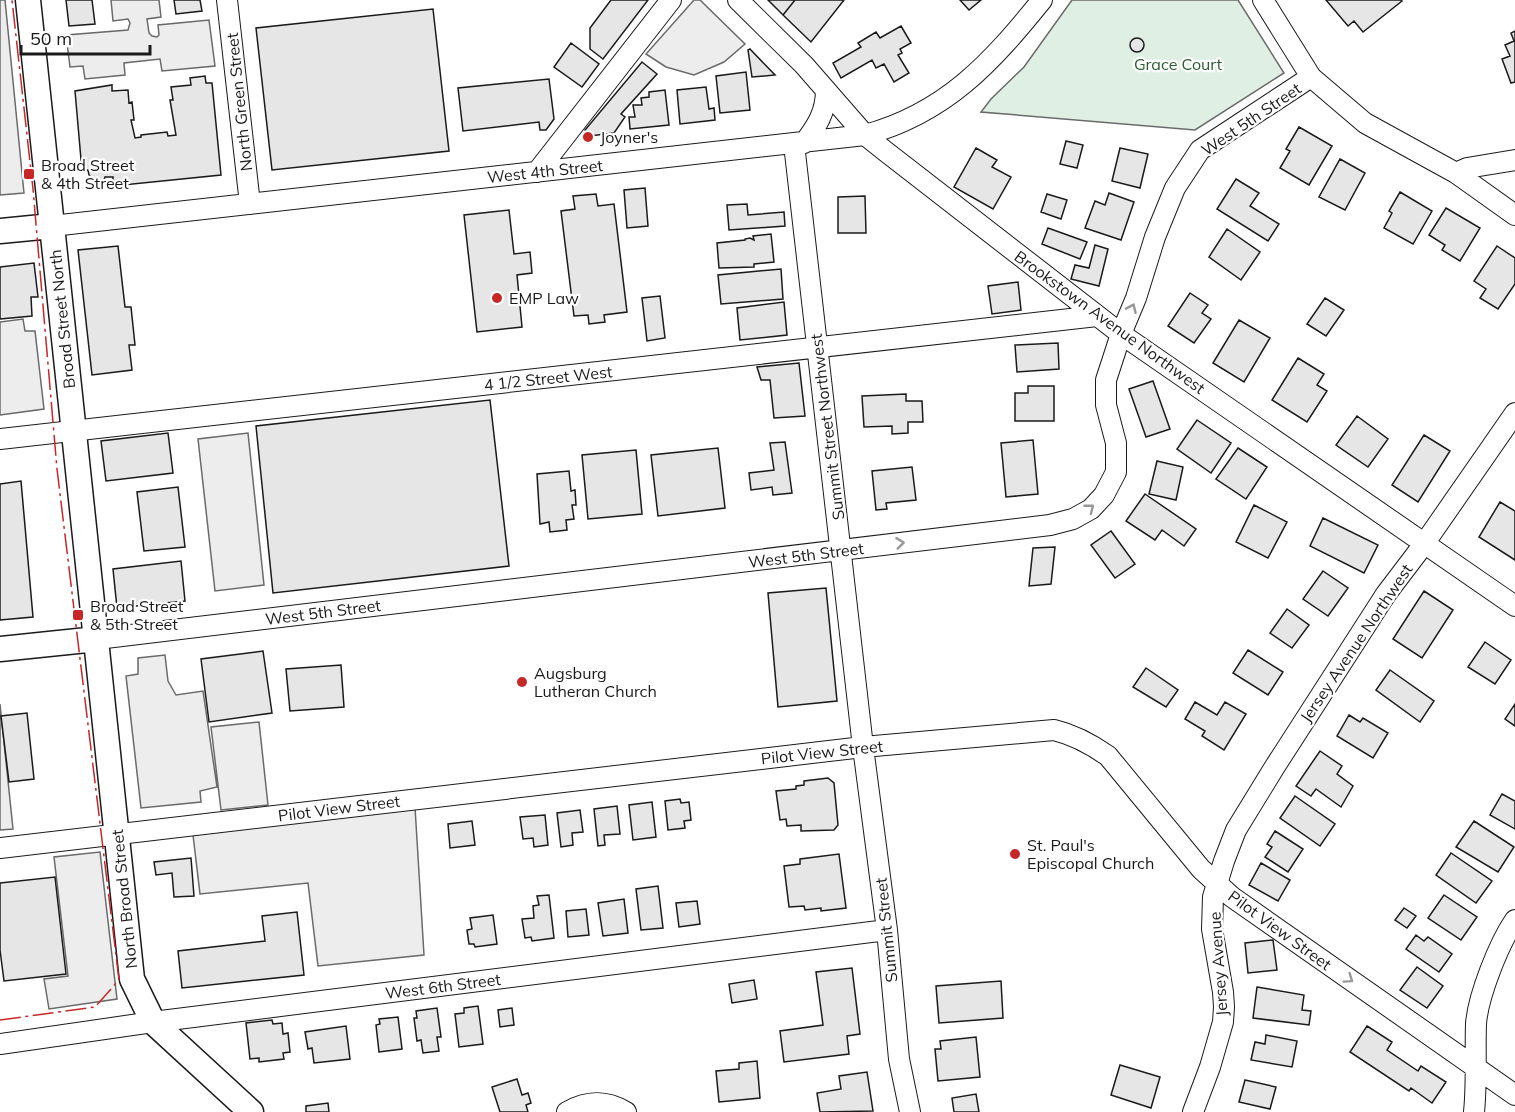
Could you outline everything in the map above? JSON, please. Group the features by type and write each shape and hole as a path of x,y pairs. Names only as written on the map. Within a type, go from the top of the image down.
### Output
{"main road":[{"name":"Broad Street North","path":"28,0 96,639"},
{"name":"West 4th Street","path":"0,231 52,226"},
{"name":"West 5th Street","path":"0,649 96,639"},
{"name":"North Broad Street","path":"96,639 132,978 153,1022 251,1112"}],"street":[{"name":"North Green Street","path":"227,0 250,204"},
{"path":"537,172 671,0"},
{"name":"Brookstown Avenue Northwest","path":"738,0 804,65 865,135 1097,316 1515,606"},
{"name":"West 4th Street","path":"52,226 865,135 891,128 961,88 1009,40 1042,0"},
{"path":"1263,0 1311,77 1365,123 1456,173 1515,215"},
{"name":"West 5th Street","path":"96,639 842,551 1050,525 1074,519 1091,509 1104,495 1116,471 1116,443 1106,405 1106,380 1155,237 1175,188 1200,150 1311,77"},
{"path":"799,143 819,123 826,102 826,90"},
{"name":"Summit Street Northwest","path":"799,143 818,347 863,747"},
{"path":"1456,173 1467,168 1515,160"},
{"name":"4 1/2 Street West","path":"0,439 1097,316"},
{"name":"Jersey Avenue Northwest","path":"1216,884 1236,830 1274,768 1386,594 1424,544 1515,413"},
{"name":"Pilot View Street","path":"0,848 863,747 1054,730 1071,734 1094,745 1108,756 1201,869 1232,897 1515,1095"},
{"name":"Summit Street","path":"863,747 886,930 898,1059 910,1112"},
{"name":"Jersey Avenue","path":"1193,1112 1210,1067 1223,1022 1224,1007 1212,929 1216,884"},
{"path":"1474,1112 1476,1021 1486,985 1508,931 1515,920"},
{"name":"West 6th Street","path":"0,1044 153,1022 886,930"},
{"path":"567,1112 593,1102 616,1107 626,1112"}],"green space":[{"name":"Grace Court","path":"1072,0 1238,0 1284,73 1195,130 981,112 1024,67"}],"shaded area":[{"path":"0,0 5,0 24,193 0,195"},
{"path":"111,0 159,0 161,17 147,19 149,33 152,36 159,35 158,25 209,20 215,66 162,71 160,59 124,63 125,75 85,79 83,66 70,67 66,35 128,30 130,23 128,19 113,21"},
{"path":"694,0 700,0 745,44 724,62 694,75 666,67 646,54"},
{"path":"23,319 25,331 35,331 44,409 0,415 0,322"},
{"path":"248,433 264,585 215,591 198,439"},
{"path":"165,655 168,681 176,695 203,691 217,787 200,791 201,802 141,808 126,676 138,674 138,658"},
{"path":"0,704 13,829 0,830"},
{"path":"259,722 268,805 221,810 211,727"},
{"path":"415,807 424,955 318,966 308,883 200,894 193,835"},
{"path":"100,852 117,999 49,1009 44,979 68,976 54,857"}],"building":[{"path":"66,0 92,0 95,24 69,26"},
{"path":"174,0 200,0 202,11 176,14"},
{"path":"611,0 648,0 603,59 590,49 590,28"},
{"path":"768,0 795,0 783,15"},
{"path":"795,0 844,0 811,42 783,15"},
{"path":"960,0 981,0 969,10"},
{"path":"1326,0 1402,1 1363,32 1354,21 1348,26"},
{"path":"433,9 449,151 272,170 256,28"},
{"path":"901,26 911,43 900,49 902,53 898,55 909,73 894,82 884,64 876,68 872,60 841,78 833,63 861,47 858,43 876,32 880,38"},
{"path":"1515,31 1515,82 1511,83 1502,59 1510,56 1505,45 1514,41 1511,33"},
{"path":"1134,38 1140,38 1144,45 1140,52 1134,52 1130,48 1130,42"},
{"path":"571,43 599,64 582,87 554,67"},
{"path":"750,49 775,75 752,77 748,50"},
{"path":"642,62 657,74 621,114 625,117 614,133 589,136 585,130"},
{"path":"746,72 750,110 720,113 716,76"},
{"path":"205,76 206,83 212,83 221,175 123,185 122,180 113,181 113,177 95,181 89,175 88,170 82,171 75,91 112,85 112,91 128,90 129,103 132,102 134,120 131,120 135,138 141,135 167,132 168,136 176,135 170,100 173,100 171,87 191,85 190,78"},
{"path":"549,79 554,119 546,130 540,130 539,122 463,131 458,88"},
{"path":"706,87 709,109 714,108 715,120 680,124 677,90"},
{"path":"665,90 669,125 630,129 629,117 635,117 633,105 642,105 641,98 649,97 649,92"},
{"path":"1299,127 1332,146 1309,185 1280,168 1290,151 1286,149"},
{"path":"1066,141 1083,145 1077,168 1060,164"},
{"path":"976,148 997,160 992,167 1011,177 993,209 954,187"},
{"path":"1120,148 1148,154 1140,188 1112,181"},
{"path":"1340,159 1365,173 1345,210 1319,197"},
{"path":"1236,179 1259,193 1250,206 1279,224 1268,241 1217,209"},
{"path":"645,188 648,226 627,228 624,190"},
{"path":"1400,192 1432,211 1413,244 1384,228 1392,213 1389,211"},
{"path":"1109,193 1134,202 1121,240 1085,228 1095,201 1105,205"},
{"path":"596,194 598,206 614,204 627,312 604,315 605,322 589,324 588,315 574,316 561,211 575,209 573,196"},
{"path":"1047,194 1067,200 1061,219 1041,212"},
{"path":"865,196 866,233 838,233 838,197"},
{"path":"747,204 748,215 784,212 785,226 729,230 727,205"},
{"path":"1446,208 1480,228 1460,261 1442,250 1445,245 1429,235"},
{"path":"509,210 514,254 530,252 532,273 517,275 522,327 477,332 464,215"},
{"path":"1048,228 1087,242 1080,259 1042,244"},
{"path":"1227,229 1260,252 1241,280 1209,257"},
{"path":"771,234 774,262 754,264 754,267 719,268 717,243 750,238 754,240 753,236"},
{"path":"1095,245 1108,249 1099,286 1071,279 1075,265 1089,268"},
{"path":"118,246 125,307 131,307 135,345 129,345 132,370 92,375 78,250"},
{"path":"1497,246 1515,258 1515,284 1498,309 1480,298 1486,289 1474,281"},
{"path":"34,263 38,297 31,297 32,316 0,319 0,267"},
{"path":"781,269 783,299 721,304 718,275"},
{"path":"1018,282 1021,310 992,314 988,286"},
{"path":"1190,293 1208,305 1202,313 1211,319 1194,343 1168,326"},
{"path":"660,296 665,338 647,341 642,298"},
{"path":"1325,298 1344,310 1326,336 1307,324"},
{"path":"784,302 787,335 740,340 737,308"},
{"path":"1239,320 1270,338 1244,382 1213,363"},
{"path":"1058,343 1059,369 1017,372 1015,345"},
{"path":"1298,358 1324,374 1317,385 1327,391 1307,422 1272,400"},
{"path":"799,363 805,416 774,418 770,380 761,380 757,367"},
{"path":"1153,381 1170,429 1146,437 1129,389"},
{"path":"1028,386 1054,386 1054,421 1015,421 1015,393 1028,393"},
{"path":"906,394 906,401 922,401 923,422 908,422 908,433 892,434 892,426 864,427 862,396"},
{"path":"490,400 509,566 273,593 256,426"},
{"path":"1357,416 1388,439 1368,467 1336,445"},
{"path":"1197,420 1231,443 1211,473 1177,449"},
{"path":"168,433 173,473 106,481 101,441"},
{"path":"1424,435 1450,451 1418,502 1392,485"},
{"path":"1033,440 1038,494 1006,497 1001,443"},
{"path":"785,442 792,493 773,495 772,487 751,490 749,473 774,470 770,443"},
{"path":"718,448 725,508 658,516 651,455"},
{"path":"1238,448 1267,467 1246,499 1216,479"},
{"path":"636,450 642,514 588,519 582,455"},
{"path":"1157,461 1183,467 1176,500 1149,494"},
{"path":"912,467 916,500 886,503 887,509 876,510 872,471"},
{"path":"569,471 571,491 575,490 576,505 572,505 574,519 566,520 567,530 550,532 549,522 540,524 537,474"},
{"path":"21,481 33,617 0,620 0,484"},
{"path":"178,487 185,547 144,551 137,492"},
{"path":"1145,494 1196,529 1184,546 1162,530 1155,540 1126,521"},
{"path":"1500,502 1515,511 1515,560 1479,537"},
{"path":"1254,505 1287,522 1268,558 1236,542"},
{"path":"1323,518 1378,545 1364,573 1310,546"},
{"path":"1111,531 1135,564 1115,578 1091,545"},
{"path":"1055,547 1051,584 1029,586 1033,548"},
{"path":"181,561 185,601 117,608 113,569"},
{"path":"1323,571 1348,588 1328,616 1303,599"},
{"path":"826,588 837,701 778,707 768,593"},
{"path":"1424,591 1453,610 1422,658 1393,639"},
{"path":"1287,609 1309,625 1292,648 1270,633"},
{"path":"1485,642 1511,660 1495,684 1468,667"},
{"path":"1248,650 1283,672 1268,695 1233,673"},
{"path":"263,651 272,713 209,722 201,659"},
{"path":"341,665 344,707 290,711 286,669"},
{"path":"1146,668 1178,690 1166,707 1133,687"},
{"path":"1390,670 1434,701 1420,722 1376,690"},
{"path":"1195,702 1217,715 1225,702 1246,714 1224,750 1202,736 1205,731 1185,719"},
{"path":"1515,704 1515,726 1505,719"},
{"path":"27,713 34,779 9,782 1,716"},
{"path":"1349,715 1360,722 1363,718 1388,733 1373,758 1337,736"},
{"path":"1320,751 1342,766 1337,774 1353,786 1341,807 1316,789 1311,796 1296,786"},
{"path":"828,778 834,783 838,825 834,830 801,831 801,825 787,826 786,819 780,820 776,791 796,789 796,786 804,785 804,781"},
{"path":"1502,794 1515,801 1515,829 1490,815"},
{"path":"1295,796 1335,824 1320,846 1280,818"},
{"path":"680,799 681,803 689,802 691,820 684,821 685,828 668,830 665,801"},
{"path":"652,802 656,837 633,840 629,805"},
{"path":"617,806 620,834 604,835 605,845 598,846 594,809"},
{"path":"580,810 583,832 572,833 573,845 561,847 557,813"},
{"path":"545,815 548,845 534,847 533,838 523,839 520,817"},
{"path":"472,821 475,845 450,848 448,824"},
{"path":"1474,821 1514,847 1498,872 1456,847"},
{"path":"1275,831 1303,849 1288,872 1265,857 1272,847 1267,844"},
{"path":"1451,853 1492,881 1476,903 1436,875"},
{"path":"839,854 846,908 821,911 821,908 805,910 804,906 789,907 784,866 800,864 800,859"},
{"path":"191,858 194,896 174,897 172,873 156,875 154,862"},
{"path":"1261,863 1290,880 1278,901 1249,885"},
{"path":"55,877 66,974 4,981 0,950 0,883"},
{"path":"658,886 663,928 641,930 636,889"},
{"path":"549,895 554,938 532,941 531,937 525,938 522,919 534,918 533,906 539,905 537,896"},
{"path":"1444,895 1477,917 1461,940 1428,918"},
{"path":"624,899 628,933 603,936 598,903"},
{"path":"697,901 700,924 679,927 676,903"},
{"path":"1404,908 1416,916 1407,928 1395,920"},
{"path":"586,909 589,935 568,937 566,911"},
{"path":"297,912 304,975 182,988 178,951 265,941 262,916"},
{"path":"493,915 497,944 475,947 474,944 469,944 467,930 472,929 470,918"},
{"path":"1416,935 1424,941 1428,937 1452,954 1439,972 1406,949"},
{"path":"1273,940 1277,970 1248,973 1245,943"},
{"path":"1417,967 1443,986 1427,1008 1400,990"},
{"path":"852,968 860,1034 847,1036 849,1054 784,1062 780,1031 823,1025 816,972"},
{"path":"754,980 757,999 732,1003 729,984"},
{"path":"1001,981 1003,1018 939,1023 936,986"},
{"path":"1257,987 1304,995 1302,1010 1311,1011 1309,1025 1253,1018"},
{"path":"478,1006 483,1044 459,1047 455,1014 464,1013 464,1008"},
{"path":"437,1008 441,1037 437,1037 439,1051 423,1053 421,1040 417,1041 414,1018 417,1018 416,1011"},
{"path":"512,1008 514,1025 500,1027 498,1010"},
{"path":"398,1017 402,1049 379,1052 376,1025 380,1024 379,1019"},
{"path":"272,1020 273,1024 282,1023 283,1034 288,1033 290,1052 283,1053 284,1059 259,1062 259,1058 250,1059 246,1023"},
{"path":"346,1026 350,1059 314,1063 312,1048 308,1049 305,1032"},
{"path":"1367,1026 1392,1042 1387,1050 1418,1071 1421,1066 1446,1082 1432,1103 1411,1088 1409,1091 1350,1052"},
{"path":"1266,1035 1297,1041 1292,1067 1251,1060 1255,1042 1265,1044"},
{"path":"976,1037 980,1077 938,1081 935,1049 941,1049 940,1041"},
{"path":"757,1061 760,1098 719,1102 716,1071 739,1069 739,1063"},
{"path":"1120,1065 1160,1077 1151,1108 1111,1095"},
{"path":"867,1072 873,1111 820,1112 817,1093 841,1089 839,1076"},
{"path":"517,1079 522,1095 528,1093 531,1103 526,1105 528,1112 500,1112 492,1087"},
{"path":"1245,1080 1276,1087 1270,1109 1239,1102"},
{"path":"976,1094 979,1112 954,1112 952,1098"},
{"path":"328,1103 329,1112 306,1112 306,1106"}],"power":[{"path":"0,1020 95,1007 119,980 57,469 33,189 12,0"}],"place":[{"name":"Joyner's","path":"588,137"},
{"name":"Broad Street & 4th Street","path":"29,174"},
{"name":"EMP Law","path":"497,298"},
{"name":"Broad Street & 5th Street","path":"78,615"},
{"name":"Augsburg Lutheran Church","path":"522,682"},
{"name":"St. Paul's Episcopal Church","path":"1015,854"}]}
